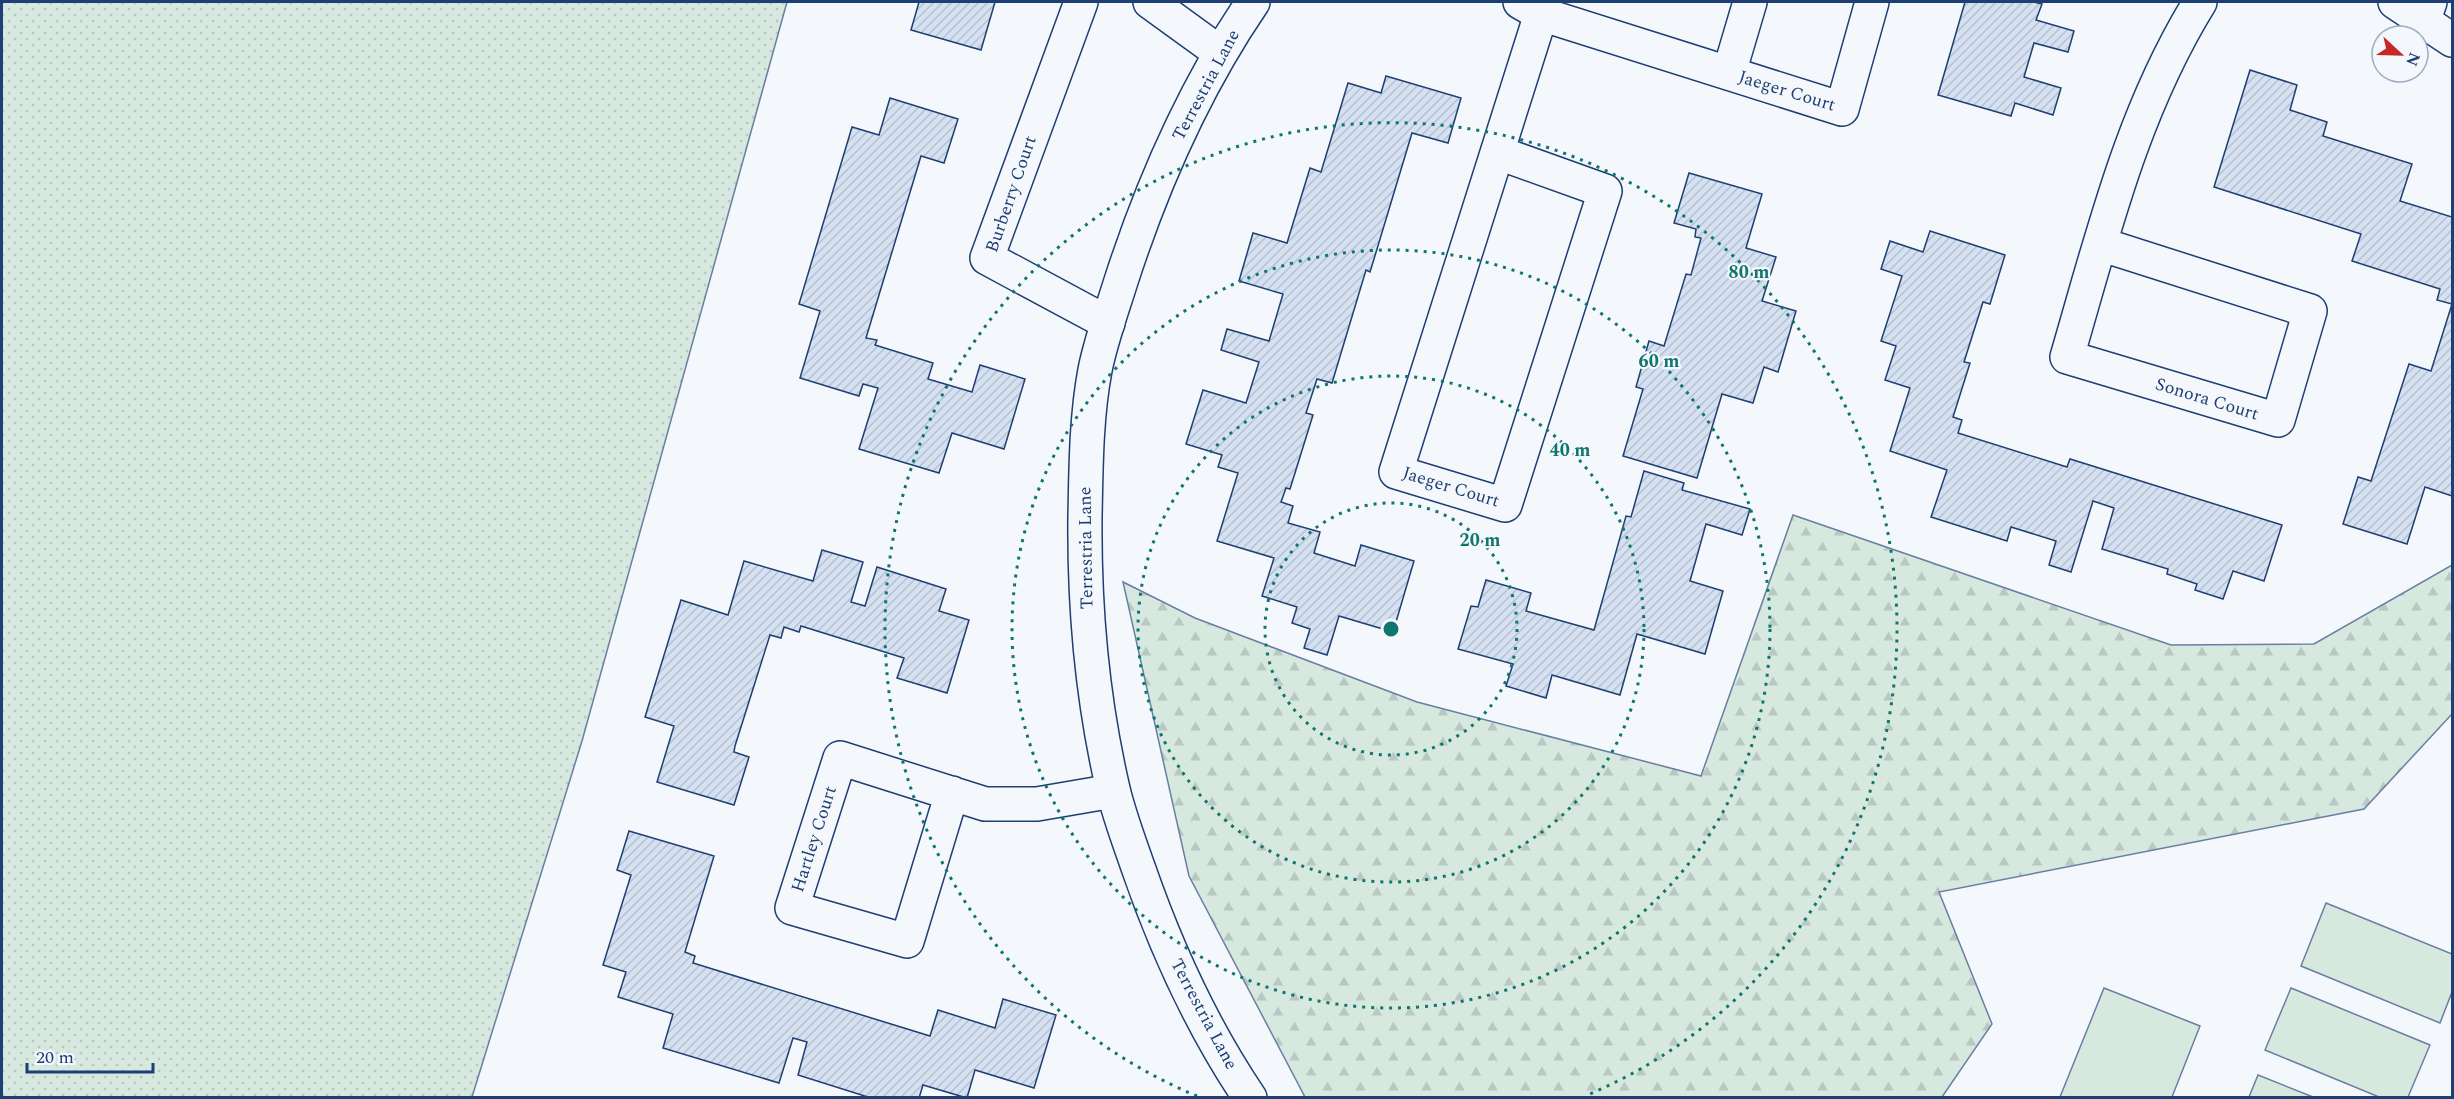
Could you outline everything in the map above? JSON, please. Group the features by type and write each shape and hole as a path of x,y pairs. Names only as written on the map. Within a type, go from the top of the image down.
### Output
{"street":[{"name":"Burberry Court","path":"1081,2 987,258 1108,323"},
{"path":"1150,2 1219,52"},
{"name":"Terrestria Lane","path":"1238,1093 1164,938 1113,791 1092,665 1085,583 1086,477 1095,371 1108,323 1155,184 1219,52 1253,2"},
{"name":"Jaeger Court","path":"1729,73 1750,2"},
{"name":"Jaeger Court","path":"1499,153 1605,191 1505,505 1396,472 1499,153 1531,8 1842,110 1872,2"},
{"name":"Sonora Court","path":"2100,244 2310,311 2278,420 2067,357 2116,188 2157,79 2200,2"},
{"path":"2395,2 2427,12 2452,40"},
{"name":"Hartley Court","path":"952,793 907,941 792,908 840,758 952,793 985,804 1037,804 1113,791"}],"green space":[{"path":"2,2 787,2 582,741 472,1097 2,1097"},
{"path":"1793,515 2171,645 2314,644 2452,565 2452,714 2364,809 1939,892 1992,1024 1942,1097 1305,1097 1189,876 1123,582 1195,618 1417,702 1701,776"},
{"path":"2326,903 2452,954 2452,992 2440,1023 2301,966"},
{"path":"2104,988 2200,1026 2172,1097 2060,1097"},
{"path":"2291,988 2430,1045 2408,1097 2379,1097 2265,1050"},
{"path":"2258,1075 2313,1097 2249,1097"}],"building":[{"path":"919,2 995,2 981,50 911,30"},
{"path":"1965,2 2042,4 2036,20 2074,31 2068,52 2034,43 2024,77 2061,88 2053,115 2015,103 2011,116 1938,95"},
{"path":"2250,70 2297,85 2290,110 2327,122 2323,136 2412,164 2400,201 2452,217 2452,304 2437,300 2440,289 2352,261 2361,234 2214,187"},
{"path":"1386,76 1461,98 1448,143 1412,133 1370,272 1366,270 1332,383 1317,379 1306,413 1313,415 1290,489 1286,488 1281,502 1293,506 1288,523 1320,532 1314,553 1355,566 1361,545 1414,561 1393,632 1339,616 1327,655 1304,648 1310,629 1292,623 1297,607 1262,596 1274,558 1217,541 1238,473 1218,467 1222,455 1186,444 1203,390 1246,403 1259,362 1221,350 1227,329 1269,341 1283,294 1239,281 1253,233 1287,243 1310,168 1321,172 1348,83 1381,93"},
{"path":"890,98 958,119 944,163 921,156 866,338 877,340 875,345 933,363 928,379 972,392 980,365 1025,379 1004,449 952,433 939,473 859,449 878,388 863,384 859,396 800,378 820,311 799,304 852,127 879,135"},
{"path":"1689,173 1762,194 1746,248 1776,257 1762,301 1796,311 1778,372 1764,367 1753,403 1722,394 1697,478 1623,456 1643,389 1636,387 1649,341 1664,346 1686,274 1691,275 1701,238 1695,237 1696,229 1674,223"},
{"path":"1930,231 2005,255 1990,304 1983,302 1964,362 1970,363 1953,417 1962,420 1958,433 2067,467 2070,459 2282,525 2264,581 2233,571 2223,599 2195,590 2197,584 2167,574 2168,569 2102,549 2114,508 2093,501 2071,572 2049,565 2056,541 2011,527 2007,541 1931,517 1947,470 1890,451 1910,388 1885,380 1896,346 1881,341 1902,276 1881,269 1890,241 1923,252"},
{"path":"2452,304 2452,496 2425,487 2407,544 2343,524 2358,477 2371,481 2409,364 2431,371"},
{"path":"1644,471 1684,483 1682,490 1750,509 1742,535 1706,524 1690,581 1723,591 1705,654 1637,634 1620,695 1552,675 1546,698 1506,686 1513,664 1458,649 1471,606 1478,607 1486,580 1531,593 1526,611 1594,630 1626,516 1631,517"},
{"path":"822,550 863,562 851,602 865,606 877,567 946,589 939,611 969,620 947,693 897,678 904,658 801,626 799,632 784,627 781,638 770,635 735,746 734,752 749,757 734,805 657,782 674,726 645,717 681,600 728,615 744,561 813,581"},
{"path":"629,831 714,856 685,952 695,956 693,963 930,1036 938,1010 995,1028 1003,999 1056,1015 1034,1088 975,1070 967,1098 923,1085 919,1098 871,1098 798,1075 807,1042 793,1038 779,1083 663,1048 673,1014 618,997 626,972 603,965 631,875 617,870"}]}
